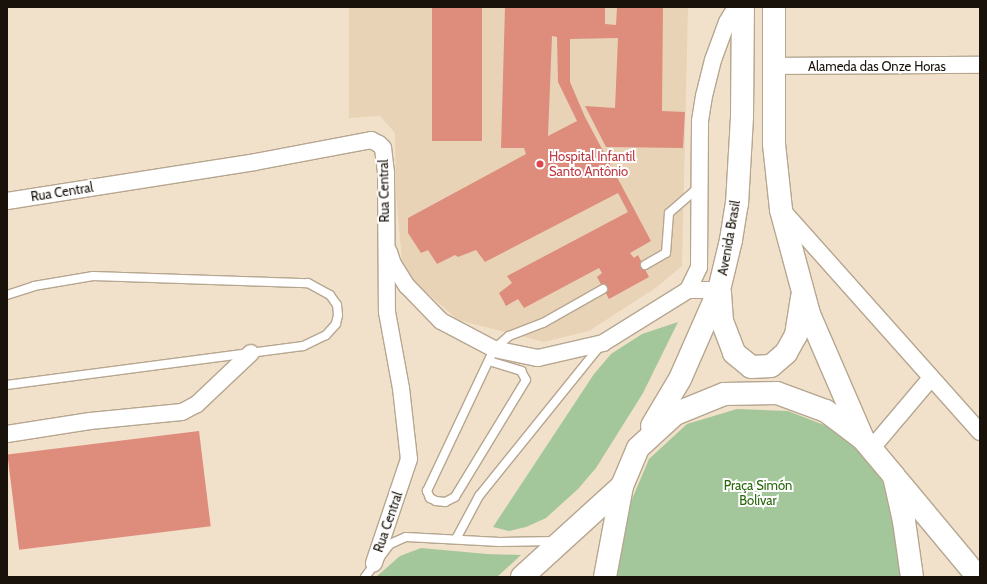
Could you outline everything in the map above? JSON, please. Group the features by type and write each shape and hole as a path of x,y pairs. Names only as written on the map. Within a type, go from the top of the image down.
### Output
{"highway":[{"name":"Avenida Brasil","path":"622,486 638,448 680,380 720,290 737,204 742,116 743,7"},
{"path":"774,7 774,144 781,210 809,314 867,444"},
{"path":"720,290 722,321 734,353 751,367 770,366 786,353 796,335 803,291"},
{"path":"638,448 675,414 724,394 777,393 826,411 867,444 978,577"},
{"path":"894,476 904,521 912,577"},
{"path":"522,577 622,486"},
{"path":"605,577 622,486"}],"street":[{"path":"385,237 392,264 407,286 441,321 491,355 538,358 603,343 688,290 695,280 699,267 700,121 704,96 715,54 727,22 736,7"},
{"name":"Alameda das Onze Horas","path":"773,66 980,65"},
{"name":"Rua Central","path":"7,201 376,140 382,148 386,174 385,237 389,332 401,388 409,459 374,563"},
{"path":"781,210 980,432"},
{"path":"688,290 720,290"},
{"path":"7,434 90,421 182,412 197,404 251,353"},
{"path":"867,444 930,378"}],"lane":[{"path":"645,265 666,253 669,213 699,187"},
{"path":"7,295 34,286 93,276 182,278 308,284 330,295 336,305 336,324 326,335 303,346 7,385"},
{"path":"491,355 521,371 526,380 455,497 445,502 436,501 430,498 426,491 491,355 509,336 543,323 603,289"},
{"path":"456,540 479,496 603,343"},
{"path":"365,577 374,563 390,544 401,538 414,536 500,542 562,542"}],"shaded area":[{"name":"Hospital Infantil Santo Antônio","path":"349,7 688,7 682,266 657,287 589,331 544,342 458,320 403,272 396,195 395,133 380,116 349,118"}],"green space":[{"path":"678,322 643,393 596,468 578,489 546,518 526,527 509,531 493,527 594,374 611,354 642,334"},
{"name":"Praça Simón Bolívar","path":"737,409 788,411 837,430 876,464 894,514 904,577 615,577 630,504 649,459 687,424"},
{"path":"421,548 487,554 521,555 497,577 376,577 400,556"}],"building":[{"path":"432,7 482,7 482,141 432,141"},
{"path":"505,7 605,7 605,24 616,25 617,7 663,7 662,111 685,112 683,148 606,147 585,106 615,108 618,38 570,39 570,82 585,117 651,241 630,253 634,258 638,255 649,277 609,299 597,277 602,273 599,268 524,308 518,299 506,306 499,293 512,283 507,276 628,212 618,193 485,262 476,250 458,257 455,255 437,264 428,250 421,253 408,233 408,218 526,154 524,148 501,148","holes":["552,36 557,37 558,82 577,121 548,136"]},
{"path":"199,431 211,526 19,550 7,455"}],"place":[{"name":"Hospital Infantil Santo Antônio","path":"540,164"}]}
